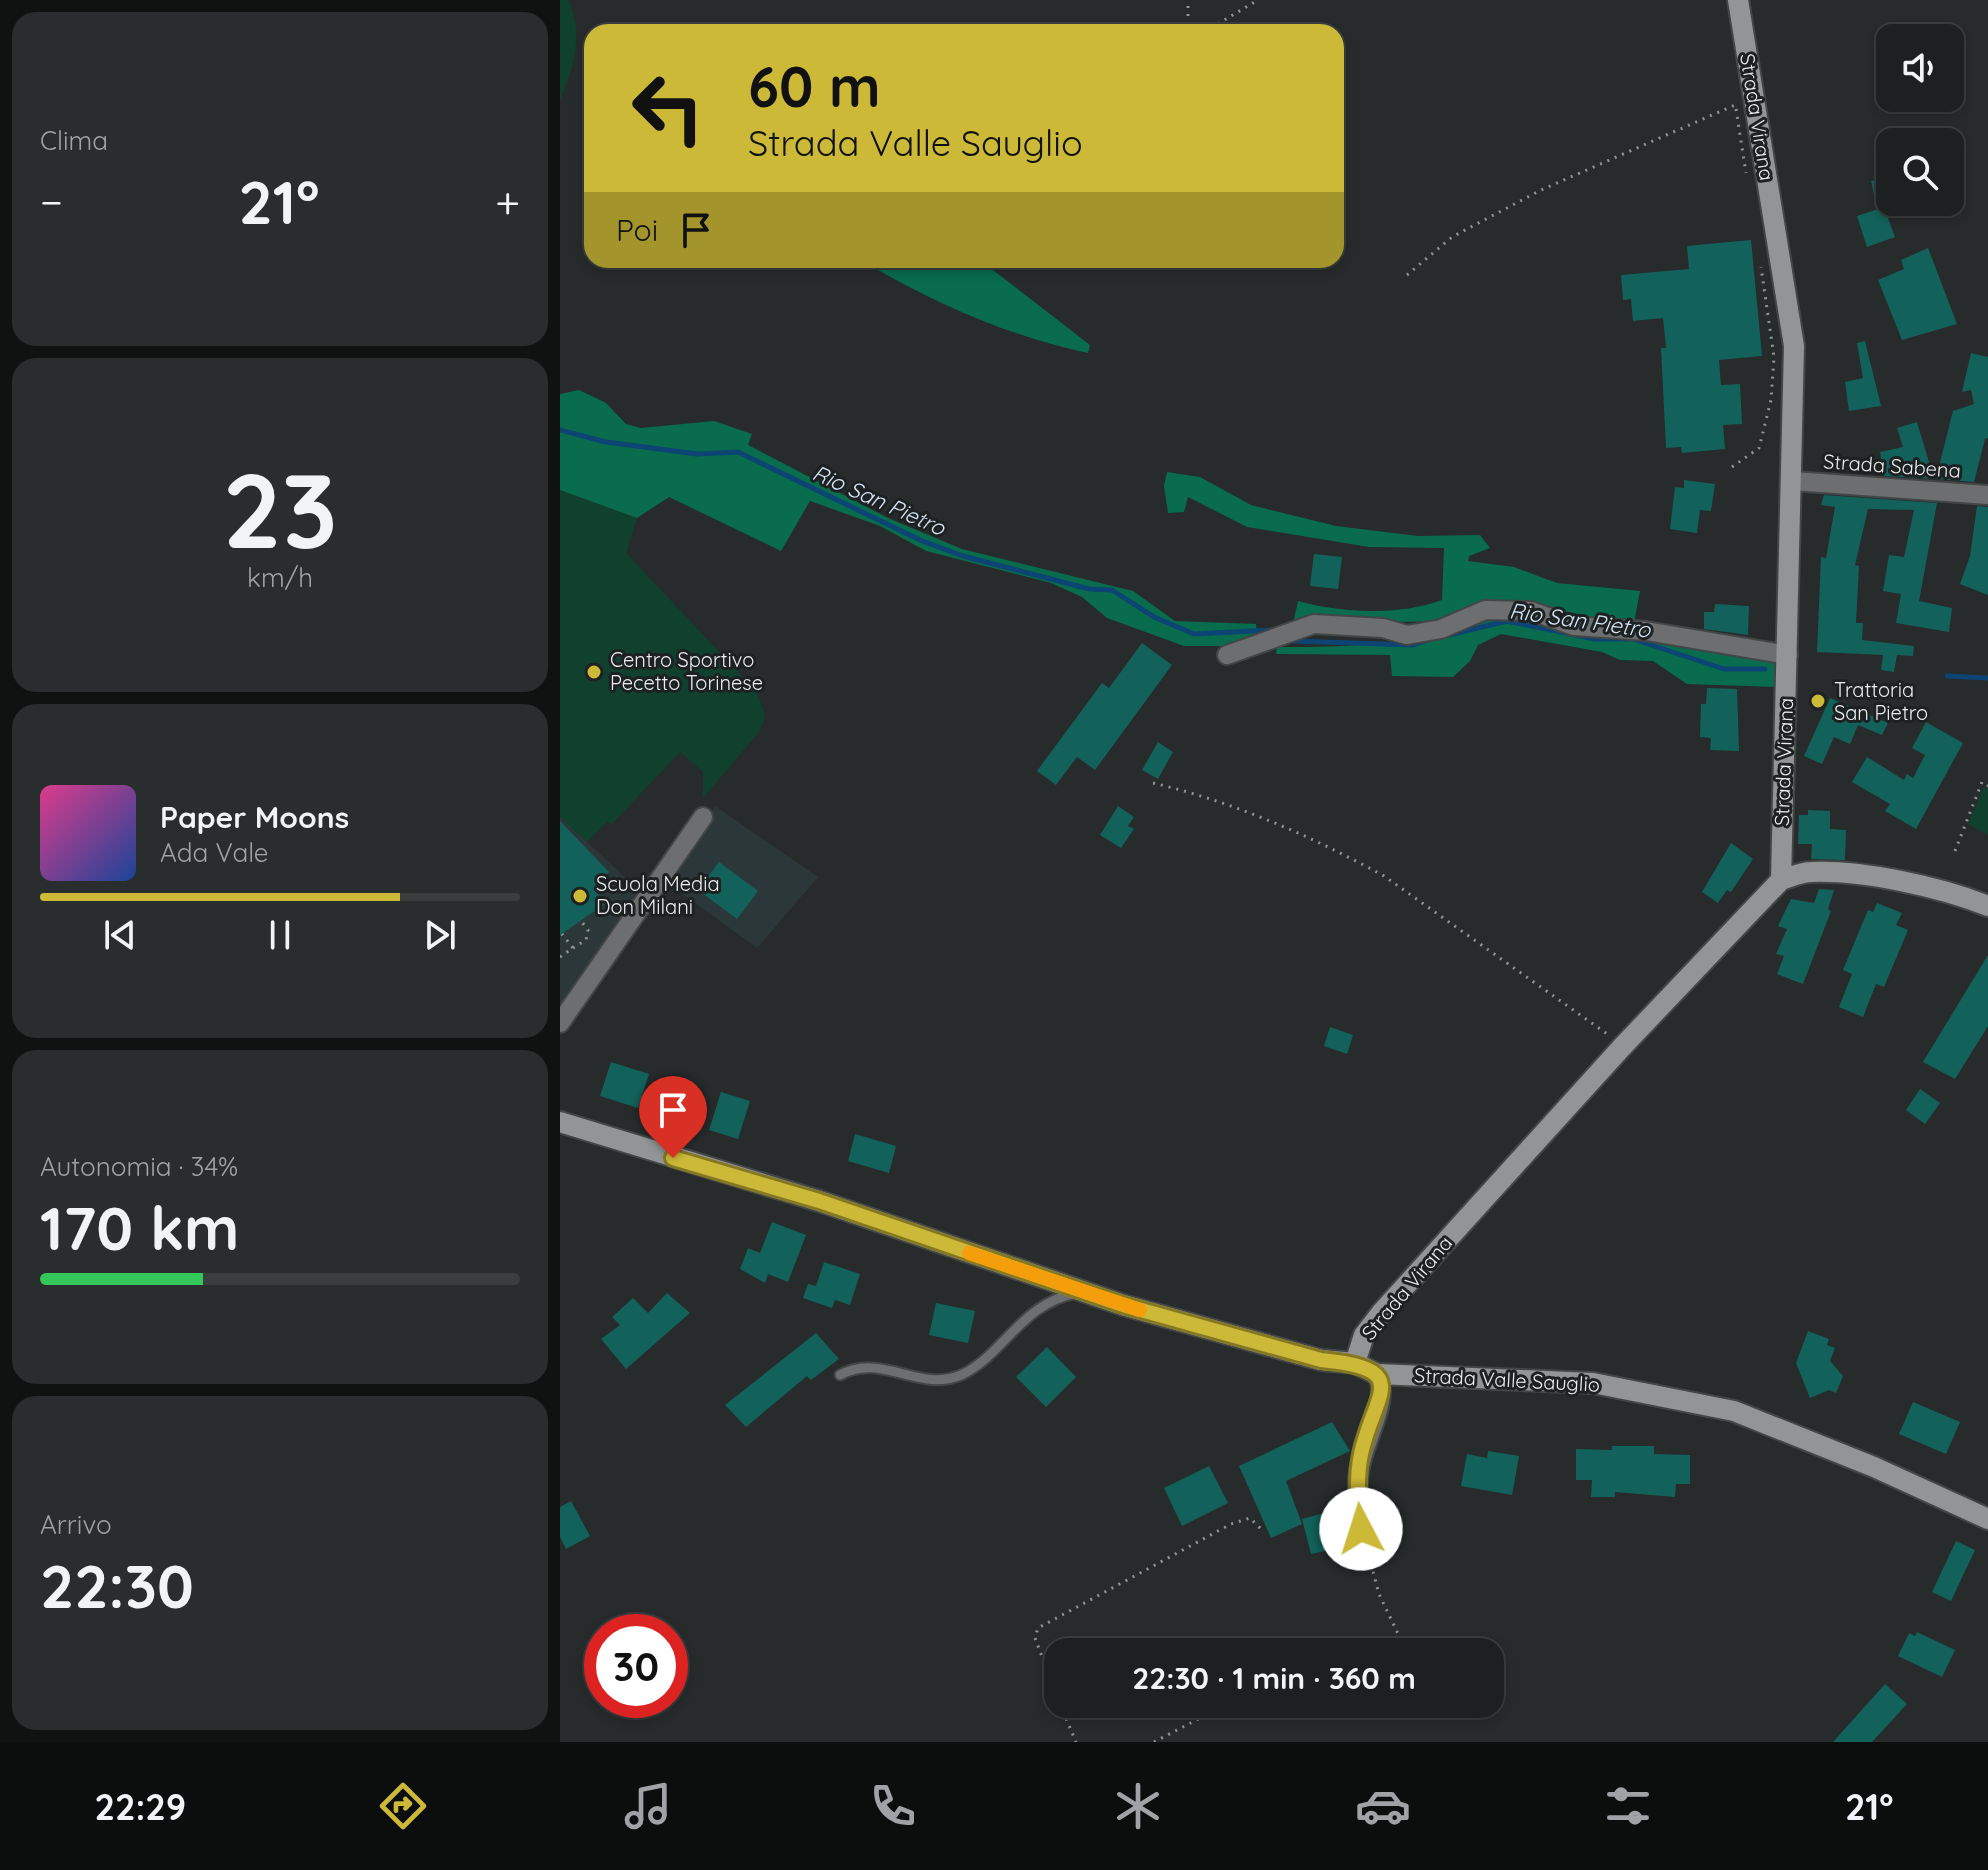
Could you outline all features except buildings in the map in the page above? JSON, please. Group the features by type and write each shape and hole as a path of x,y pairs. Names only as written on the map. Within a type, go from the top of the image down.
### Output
{"street":[{"name":"Strada Virana","path":"1355,1363 1364,1335 1381,1313 1622,1047 1781,880 1794,346 1744,101 1738,0"},
{"name":"Strada Sabena","path":"1793,481 1988,495"},
{"path":"1227,655 1314,624 1383,628 1407,635 1441,629 1485,610 1531,611 1599,630 1646,631 1788,655"},
{"path":"560,1023 703,817"},
{"path":"1781,880 1808,872 1850,874 1921,887 1988,906"},
{"name":"Strada Valle Sauglio","path":"560,1122 819,1201 1084,1292 1321,1360 1355,1363 1377,1374 1593,1383 1734,1411 1874,1467 1988,1519"},
{"path":"1364,1549 1358,1480 1361,1453 1381,1404 1382,1383 1377,1374"}],"lane":[{"path":"840,1375 856,1366 871,1366 931,1380 963,1374 1043,1305 1061,1296 1084,1292"}],"path":[{"path":"1188,0 1188,24"},
{"path":"1218,24 1258,0"},
{"path":"1407,275 1452,237 1541,190 1744,101 1746,174"},
{"path":"1732,467 1759,448 1771,400 1774,357 1761,263"},
{"path":"1955,851 1982,782 1988,786"},
{"path":"1153,783 1212,797 1346,855 1384,876 1622,1047"},
{"path":"560,957 586,940 588,930 581,921"},
{"path":"562,934 573,948"},
{"path":"1044,1662 1035,1638 1038,1628 1231,1524 1250,1518 1262,1530"},
{"path":"1364,1549 1379,1594 1400,1638"},
{"path":"1066,1718 1076,1742"},
{"path":"1154,1742 1200,1718"}],"shaded area":[{"path":"715,806 818,877 757,948 664,880"},
{"path":"560,817 639,890 560,1005"}],"green space":[{"path":"560,0 569,0 576,40 573,62 560,101"},
{"path":"990,268 1090,345 1088,353 1006,330 954,309 878,270"},
{"path":"579,390 606,403 626,424 641,428 714,421 752,434 748,445 888,518 962,549 1133,591 1175,621 1256,624 1257,634 1231,646 1184,646 1107,618 1082,597 1051,583 926,551 880,526 810,501 781,551 669,497 637,518 560,490 560,394"},
{"path":"1167,472 1200,477 1251,505 1336,526 1418,536 1480,535 1490,548 1469,556 1468,561 1514,567 1557,583 1640,591 1634,623 1601,626 1534,608 1444,621 1293,624 1298,601 1351,610 1389,611 1442,600 1444,548 1369,547 1247,527 1188,497 1184,512 1168,513 1164,486"},
{"path":"560,490 637,518 626,553 758,693 765,717 759,732 703,798 703,772 680,752 612,824 607,822 587,842 560,817"},
{"path":"1480,617 1529,620 1573,630 1633,635 1766,657 1777,663 1776,687 1687,684 1653,661 1620,660 1602,652 1501,634 1478,645 1470,661 1453,677 1392,676 1390,655 1276,654 1277,647 1355,645 1407,639 1456,627"},
{"path":"1984,787 1988,789 1988,835 1968,824"}],"waterway":[{"name":"Rio San Pietro","path":"560,430 606,442 697,454 738,452 920,540 963,556 1089,589 1112,590 1154,617 1194,634 1273,630"},
{"name":"Rio San Pietro","path":"1449,635 1507,621 1595,639 1633,639 1724,669 1765,669"},
{"name":"Rio San Pietro","path":"1293,641 1413,645 1431,639"},
{"name":"Rio San Pietro","path":"1947,676 1988,678"}],"slow traffic":[{"path":"969,1253 1140,1310"}],"place":[{"name":"Centro Sportivo Pecetto Torinese","path":"594,672"},
{"name":"Trattoria San Pietro","path":"1818,701"},
{"name":"Scuola Media Don Milani","path":"580,896"}],"route":[{"path":"673,1158 819,1201 1123,1305 1321,1360 1355,1363 1377,1374 1382,1383 1381,1404 1361,1453 1358,1480 1361,1529"}]}
